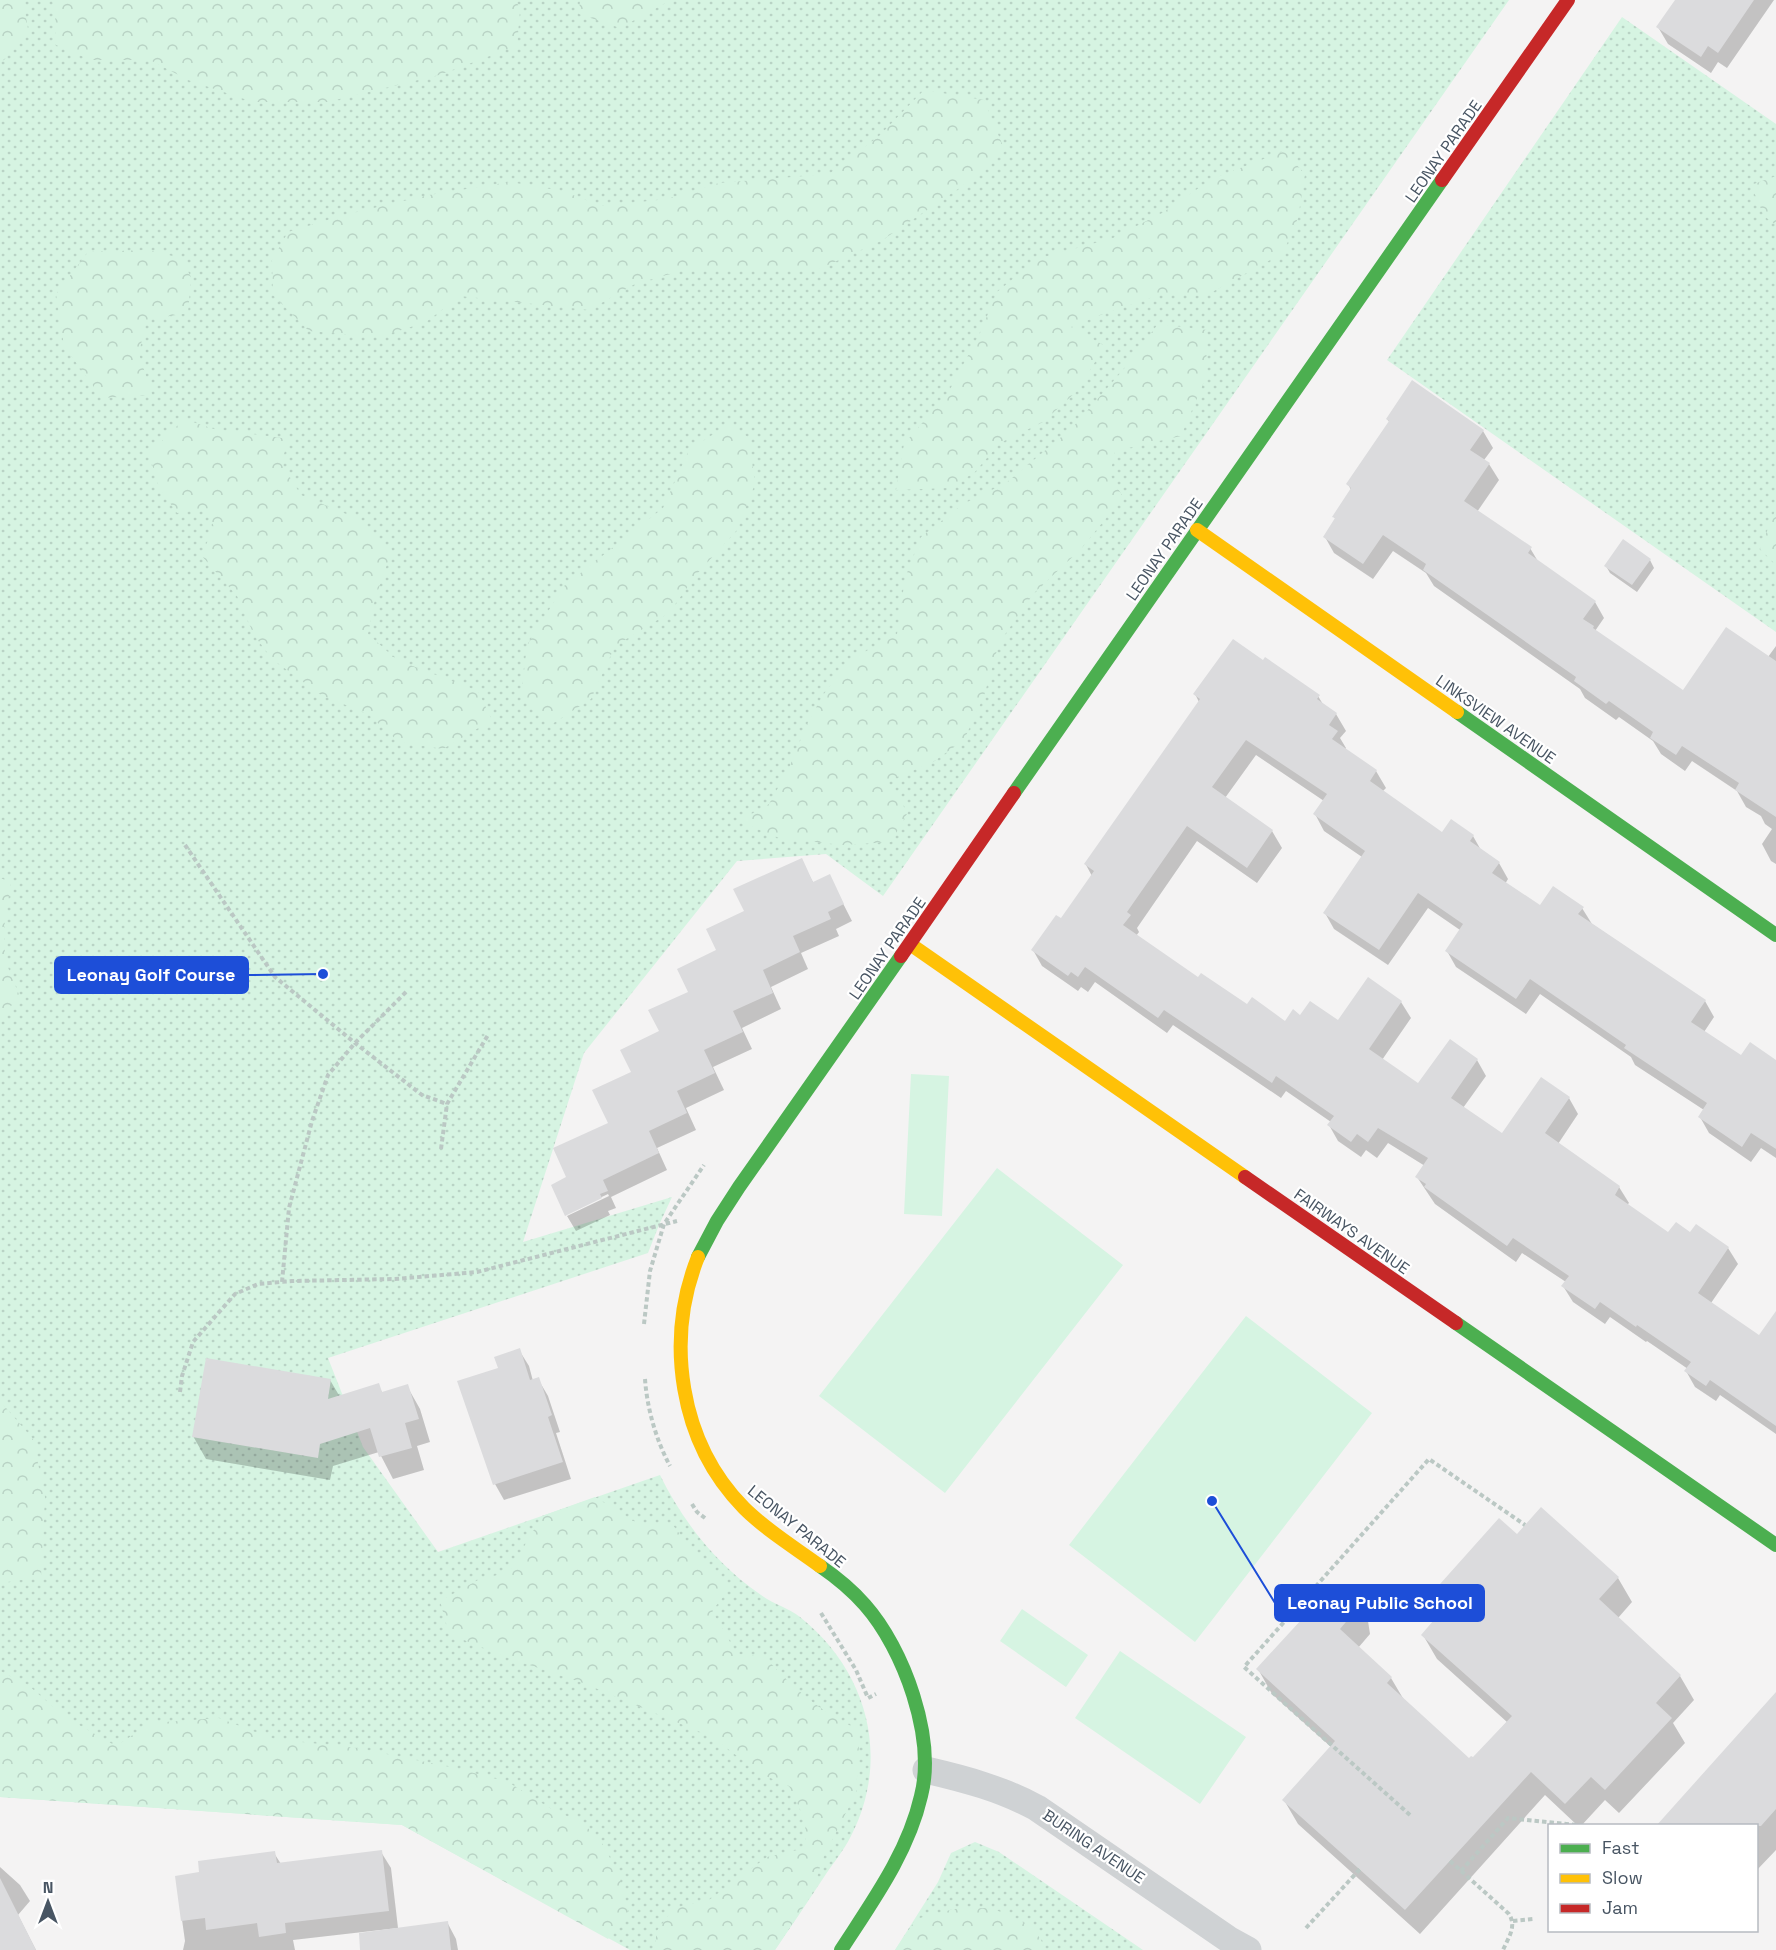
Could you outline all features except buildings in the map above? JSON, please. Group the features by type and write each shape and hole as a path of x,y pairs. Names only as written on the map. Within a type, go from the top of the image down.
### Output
{"street":[{"name":"LEONAY PARADE","path":"841,1950 885,1880 904,1844 919,1805 926,1770 921,1726 909,1680 901,1662 875,1620 850,1590 742,1506 724,1486 712,1466 692,1425 681,1369 680,1329 689,1282 702,1248 720,1217 1568,0"},
{"name":"LINKSVIEW AVENUE","path":"1197,530 1776,934"},
{"name":"FAIRWAYS AVENUE","path":"910,944 1776,1545"},
{"name":"BURING AVENUE","path":"926,1770 991,1787 1037,1808 1228,1939 1248,1950"}],"path":[{"path":"185,845 274,977 422,1095 447,1104"},
{"path":"282,1282 289,1208 312,1121 328,1075 354,1043 408,990"},
{"path":"441,1149 447,1104 488,1035"},
{"path":"180,1392 182,1376 193,1341 235,1294 258,1284 394,1279 477,1272 678,1221 720,1217"},
{"path":"1410,1815 1244,1667 1429,1459 1525,1525"},
{"path":"1461,1871 1508,1818 1566,1824"},
{"path":"1450,1861 1509,1914 1513,1921 1512,1929 1503,1950"},
{"path":"1306,1928 1360,1869"},
{"path":"1513,1921 1533,1919"}],"green space":[{"path":"0,0 1509,0 883,896 826,854 737,861 584,1053 523,1242 672,1197 648,1253 328,1358 363,1447 438,1552 660,1475 690,1526 716,1556 761,1595 800,1617 823,1639 842,1663 857,1689 866,1718 870,1747 869,1776 863,1806 845,1846 775,1950 630,1950 402,1825 0,1797"},
{"path":"0,0 23,0 28,29 4,60 0,61"},
{"path":"52,0 516,0 520,10 517,46 439,75 327,102 253,102 188,80 150,60 91,60 56,45 55,10"},
{"path":"580,0 671,0 620,28 579,14"},
{"path":"1622,17 1776,124 1776,632 1387,360"},
{"path":"924,90 984,100 1005,151 961,187 881,241 819,269 684,270 635,284 589,310 460,296 426,322 380,337 309,331 273,295 272,260 288,232 344,215 429,195 510,182 562,191 602,206 667,199 719,183 829,174 879,136"},
{"path":"1284,151 1305,174 1298,218 1283,253 1205,296 1165,293 1071,327 1105,346 1077,391 1043,422 1000,443 974,473 948,488 896,490 904,444 948,393 980,333 997,292 1037,259 1113,238 1162,213 1212,179"},
{"path":"1776,176 1776,225 1764,216 1751,185"},
{"path":"147,250 181,258 191,277 188,313 146,320 139,354 152,395 102,398 64,346 56,294 88,252"},
{"path":"1158,324 1207,330 1206,377 1181,436 1115,451 1110,475 1123,497 1081,549 1034,593 999,643 984,696 964,740 933,762 885,782 908,812 891,842 842,845 779,838 739,821 769,804 789,768 807,724 823,695 850,660 897,634 905,578 921,537 963,504 1006,483 1072,428 1123,370"},
{"path":"184,419 214,429 289,439 281,463 301,495 351,516 392,550 375,599 368,634 397,660 478,691 492,720 443,749 399,742 368,714 321,695 272,659 254,635 237,596 201,555 214,528 208,508 177,513 159,487 149,454"},
{"path":"729,424 749,438 755,484 737,530 696,575 669,613 615,646 591,699 549,726 521,697 527,645 564,586 663,508 689,450"},
{"path":"1776,508 1776,565 1760,549"},
{"path":"0,878 11,882 4,928 5,960 20,997 0,1017"},
{"path":"911,1074 949,1076 942,1216 904,1214"},
{"path":"997,1168 1123,1265 945,1493 819,1396"},
{"path":"1246,1316 1372,1413 1195,1642 1069,1545"},
{"path":"0,1401 33,1439 45,1497 41,1577 1,1583"},
{"path":"595,1497 637,1523 672,1524 703,1564 730,1588 712,1611 737,1654 765,1657 808,1699 833,1716 860,1730 856,1793 822,1860 812,1894 775,1950 656,1950 656,1932 674,1908 709,1900 767,1857 806,1848 805,1820 789,1786 761,1774 712,1737 583,1683 506,1657 449,1634 440,1601 478,1580 509,1572 542,1516"},
{"path":"1022,1609 1088,1655 1066,1687 1000,1641"},
{"path":"1120,1651 1246,1737 1200,1804 1075,1718"},
{"path":"0,1671 28,1685 65,1717 116,1746 151,1723 219,1718 274,1739 357,1748 455,1768 508,1782 553,1810 583,1823 602,1843 619,1875 628,1911 608,1939 402,1825 0,1797"},
{"path":"975,1842 999,1852 1143,1950 895,1950 938,1882 951,1853"},
{"path":"990,1908 1015,1918 1031,1928 1042,1941 1045,1950 895,1950 916,1919 954,1909"}],"traffic: fast":[{"path":"1014,793 1442,180"},
{"path":"1457,712 1776,935"},
{"path":"698,1257 739,1187 901,956"},
{"path":"1456,1323 1776,1545"},
{"path":"820,1566 860,1599 879,1623 892,1645 913,1695 924,1748 921,1796 907,1837 877,1895 841,1950"}],"traffic: slow":[{"path":"1197,530 1457,712"},
{"path":"910,944 1245,1177"},
{"path":"698,1257 688,1289 682,1322 681,1355 684,1389 692,1421 705,1453 722,1482 744,1508 771,1531 820,1566"}],"traffic: jam":[{"path":"1442,180 1568,0"},
{"path":"901,956 1014,793"},
{"path":"1245,1177 1456,1323"}],"place":[{"name":"Leonay Golf Course","path":"323,974"},
{"name":"Leonay Public School","path":"1212,1501"}]}
